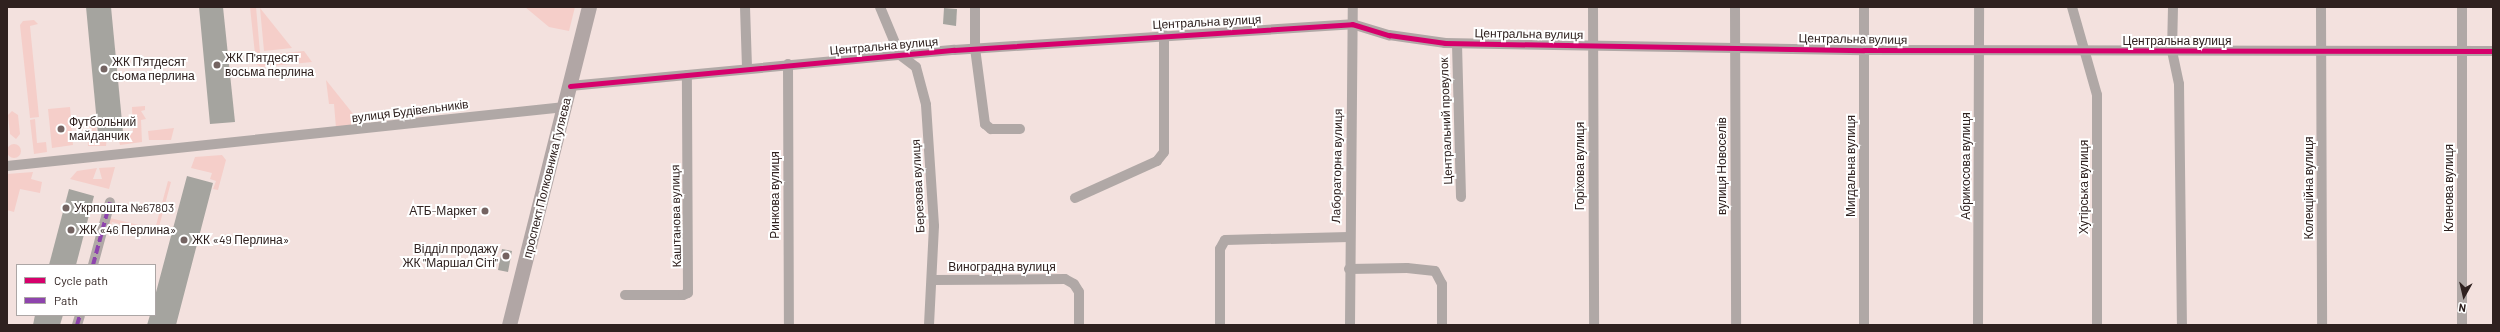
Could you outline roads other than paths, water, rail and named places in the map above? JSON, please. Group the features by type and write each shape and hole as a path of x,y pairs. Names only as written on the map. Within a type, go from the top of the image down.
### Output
{"main road":[{"name":"проспект Полковника Гуляєва","path":"509,325 589,7"}],"street":[{"path":"745,7 747,68"},
{"path":"880,7 900,54"},
{"path":"975,7 974,48 985,124 991,129 1020,129"},
{"name":"Лабораторна вулиця","path":"1350,325 1349,237 1353,7"},
{"name":"Горіхова вулиця","path":"1593,7 1594,325"},
{"name":"вулиця Новоселів","path":"1735,7 1736,325"},
{"name":"Мигдальна вулиця","path":"1864,7 1864,325"},
{"name":"Абрикосова вулиця","path":"1978,325 1979,7"},
{"path":"2072,7 2085,51"},
{"path":"2173,7 2172,51 2179,84 2182,325"},
{"name":"Колекційна вулиця","path":"2321,7 2322,325"},
{"name":"Кленова вулиця","path":"2462,7 2462,325"},
{"name":"Центральна вулиця","path":"570,86 788,64 974,48 1164,34 1352,24 1389,35 1457,44 1864,50 2493,51"},
{"path":"1075,198 1157,161 1164,152 1164,34"},
{"name":"Центральний провулок","path":"1457,44 1461,197"},
{"name":"Хутірська вулиця","path":"2085,51 2097,95 2097,325"},
{"name":"Березова вулиця","path":"900,54 916,67 926,105 933,189 934,280 929,325"},
{"name":"Ринкова вулиця","path":"788,64 789,325"},
{"name":"Каштанова вулиця","path":"625,295 683,295 688,293 687,75"},
{"name":"вулиця Будівельників","path":"7,166 258,142 565,107"},
{"path":"93,264 110,202"},
{"path":"1220,325 1220,249 1226,240 1349,237"},
{"path":"1349,268 1407,268 1435,271 1442,284 1442,325"},
{"name":"Виноградна вулиця","path":"934,280 1065,279 1074,284 1080,292 1079,325"}],"place":[{"name":"ЖК П'ятдесят восьма перлина","path":"217,65"},
{"name":"ЖК П'ятдесят сьома перлина","path":"104,69"},
{"name":"Футбольний майданчик","path":"61,129"},
{"name":"Укрпошта №67803","path":"66,208"},
{"name":"АТБ-Маркет","path":"485,211"},
{"name":"ЖК «46 Перлина»","path":"71,230"},
{"name":"ЖК «49 Перлина»","path":"184,240"},
{"name":"Відділ продажу ЖК \"Маршал Сіті\"","path":"506,256"}]}
